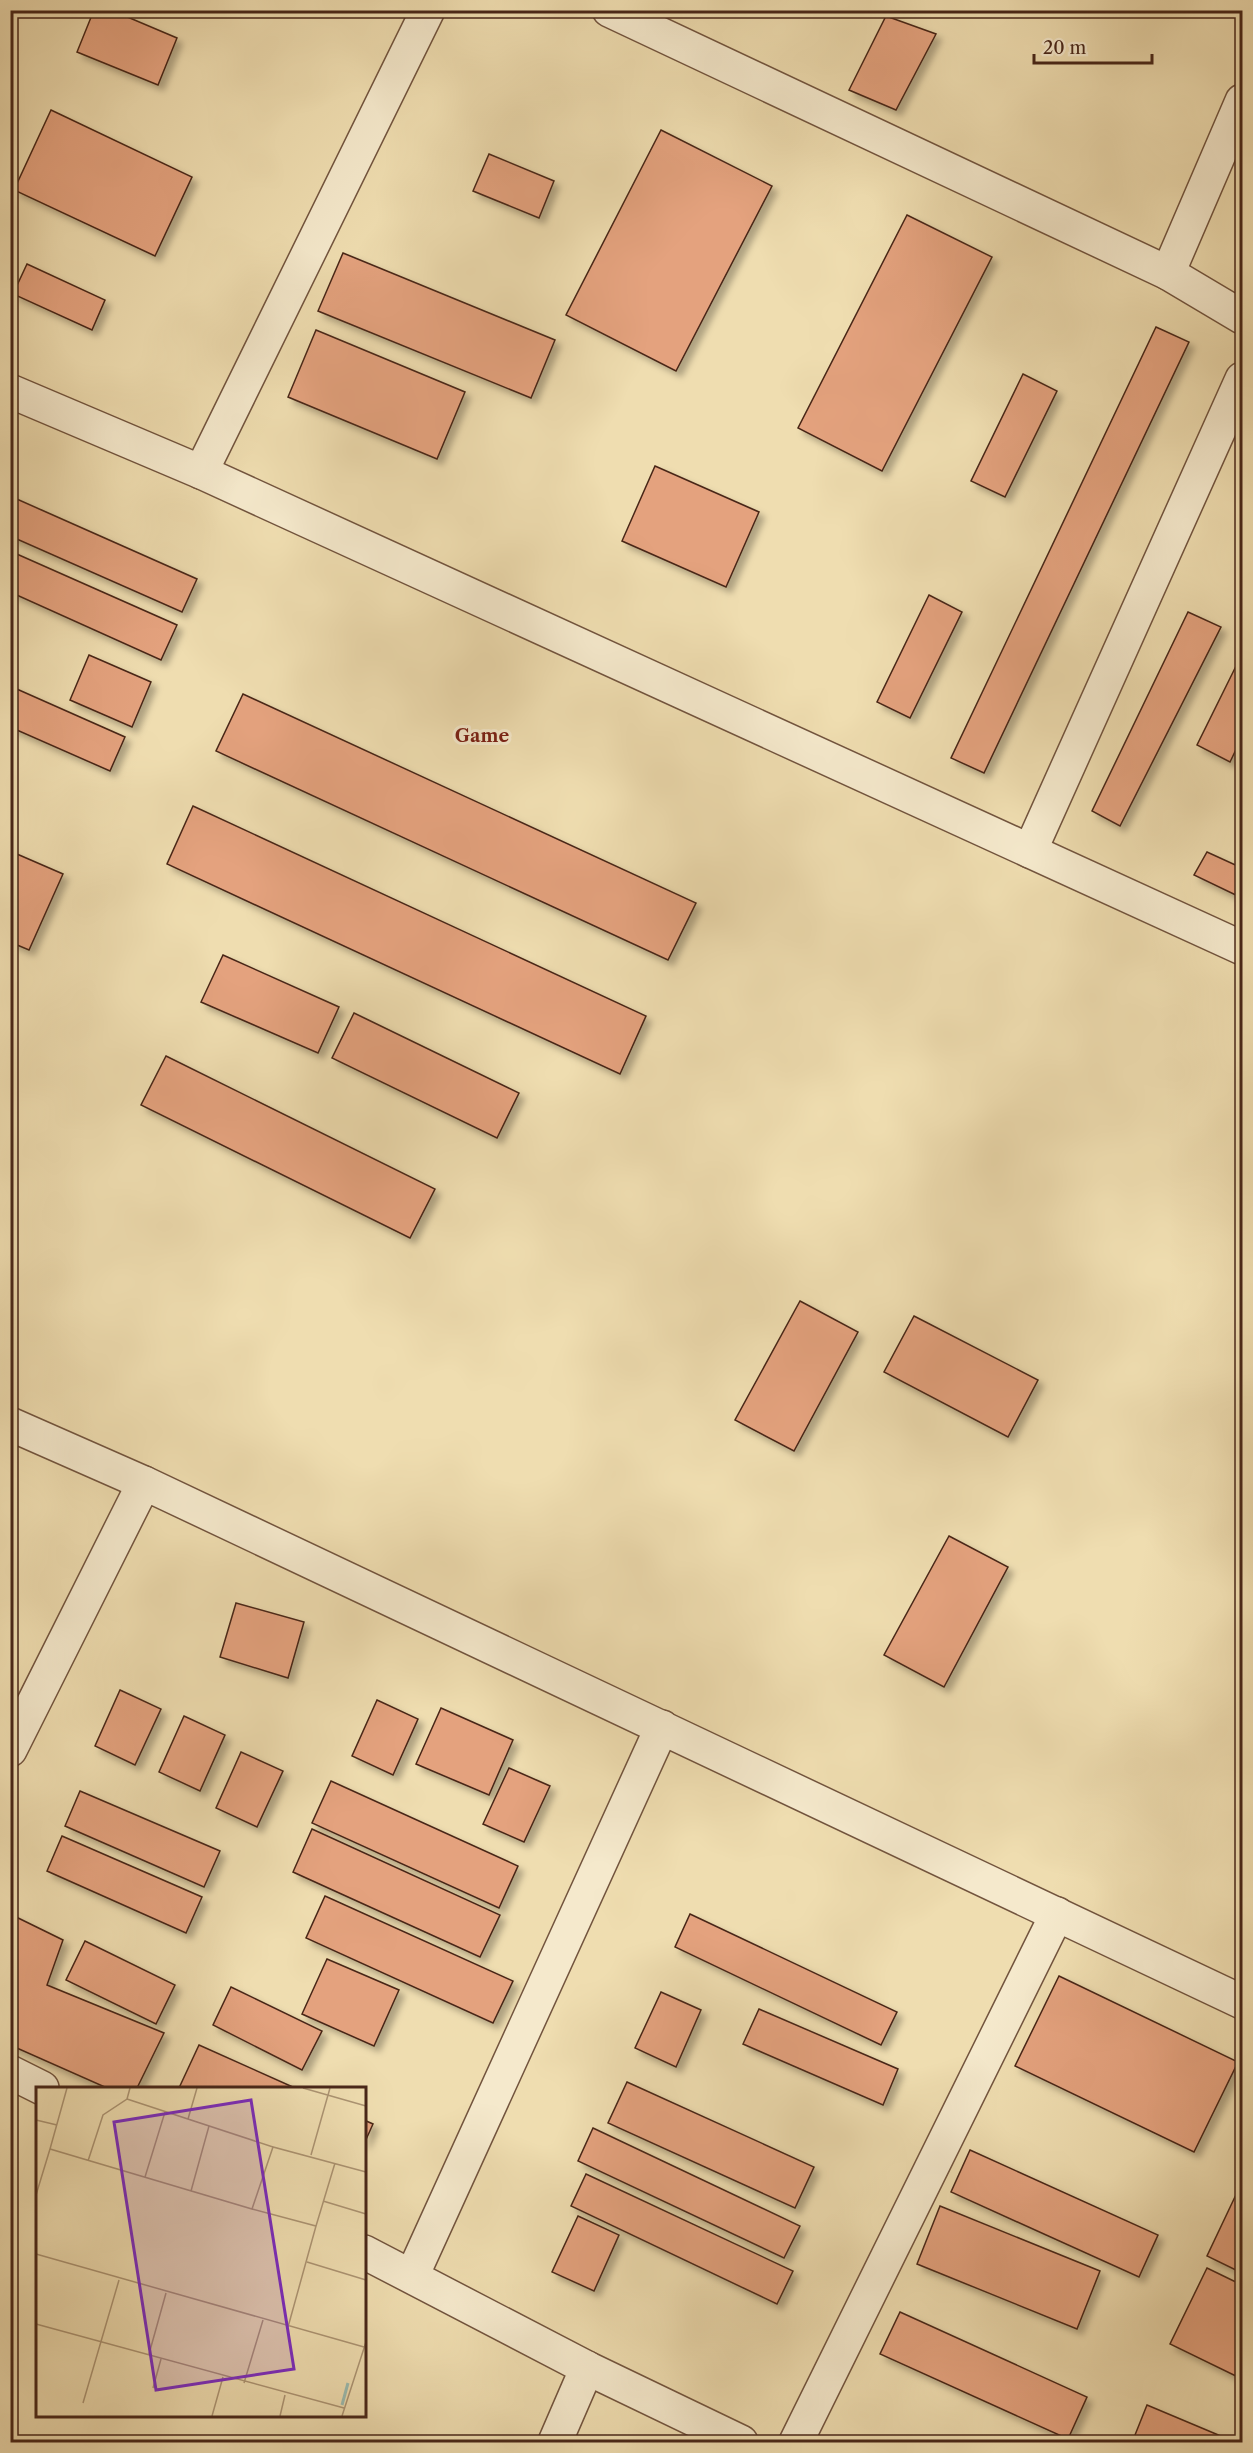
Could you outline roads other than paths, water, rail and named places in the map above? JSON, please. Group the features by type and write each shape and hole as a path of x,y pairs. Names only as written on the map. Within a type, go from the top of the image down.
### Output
{"street":[{"path":"201,472 429,10"},
{"path":"609,10 646,18 1168,273 1242,317"},
{"path":"1168,273 1242,101"},
{"path":"1030,851 1242,379"},
{"path":"10,391 201,472 1242,948"},
{"path":"10,1424 144,1483 1242,2002"},
{"path":"10,1750 144,1483"},
{"path":"412,2276 662,1727"},
{"path":"796,2442 1057,1914"},
{"path":"10,2072 40,2087"},
{"path":"366,2253 587,2368 741,2442"},
{"path":"555,2442 587,2368"}],"district":[{"name":"Game","path":"482,736"}]}
